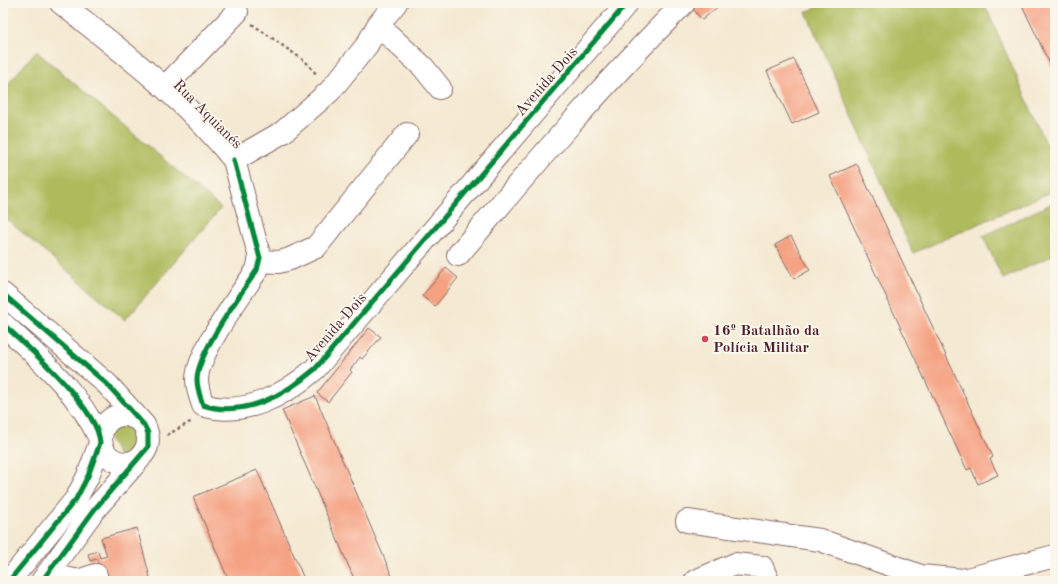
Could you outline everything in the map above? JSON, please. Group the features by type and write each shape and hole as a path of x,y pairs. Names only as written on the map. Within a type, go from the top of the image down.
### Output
{"street":[{"name":"Rua Aquianés","path":"61,3 165,87 211,131 234,160 284,132 330,91 367,45 378,25 396,3"},
{"name":"Avenida Dois","path":"215,409 251,407 298,384 315,369 618,16 627,3"},
{"path":"458,255 534,164 616,73 684,3"},
{"path":"165,87 237,12"},
{"path":"378,25 424,67 440,88"},
{"path":"259,261 279,262 290,259 316,247 407,134"},
{"path":"215,409 203,405 198,392 197,378 199,366 205,350 257,270 259,261 257,243 245,207 234,160"},
{"path":"3,294 107,384 144,425 148,434 144,452 94,510 44,577"},
{"path":"3,324 56,374 89,416 105,455 116,462 129,463 144,452"},
{"path":"9,581 76,499 88,476 103,428 112,418 125,415 138,419"},
{"path":"687,520 820,540 921,576 963,580 1055,556"},
{"path":"705,579 735,564 762,568 768,581"},
{"path":"44,577 78,581 96,575"}],"path":[{"path":"237,12 306,62 330,91"},
{"path":"144,452 215,409"}],"green space":[{"path":"827,3 984,3 1055,164 1055,190 913,253 806,12"},
{"path":"36,51 221,208 125,320 3,216 3,90"},
{"path":"1055,202 1055,254 1003,279 983,236"},
{"path":"131,422 143,445 120,458 107,435 110,428"}],"building":[{"path":"700,3 719,3 720,5 702,20 693,9"},
{"path":"1021,3 1053,3 1055,8 1055,75"},
{"path":"794,59 819,112 792,124 767,71"},
{"path":"857,164 993,457 990,459 998,475 978,484 971,468 967,470 830,176"},
{"path":"791,236 810,270 794,279 775,245"},
{"path":"446,268 458,278 435,306 422,296"},
{"path":"369,328 381,337 362,359 360,357 350,370 352,372 328,402 317,393"},
{"path":"315,396 394,581 355,581 282,410"},
{"path":"257,470 305,581 229,581 193,497"},
{"path":"137,528 151,581 100,581 103,580 97,559 90,561 88,554 98,551 100,558 107,556 101,538"}],"cycle path":[{"path":"234,160 260,258 257,270 221,323 212,339 199,368 197,379 203,405 234,409 263,402 291,387 315,369 627,3"},
{"path":"3,294 107,384 144,425 148,433 148,447 94,510 42,581"},
{"path":"3,324 29,348 75,396 88,413 97,429 100,443 88,476 76,499 9,581"}],"place":[{"name":"16º Batalhão da Polícia Militar","path":"705,339"}]}
